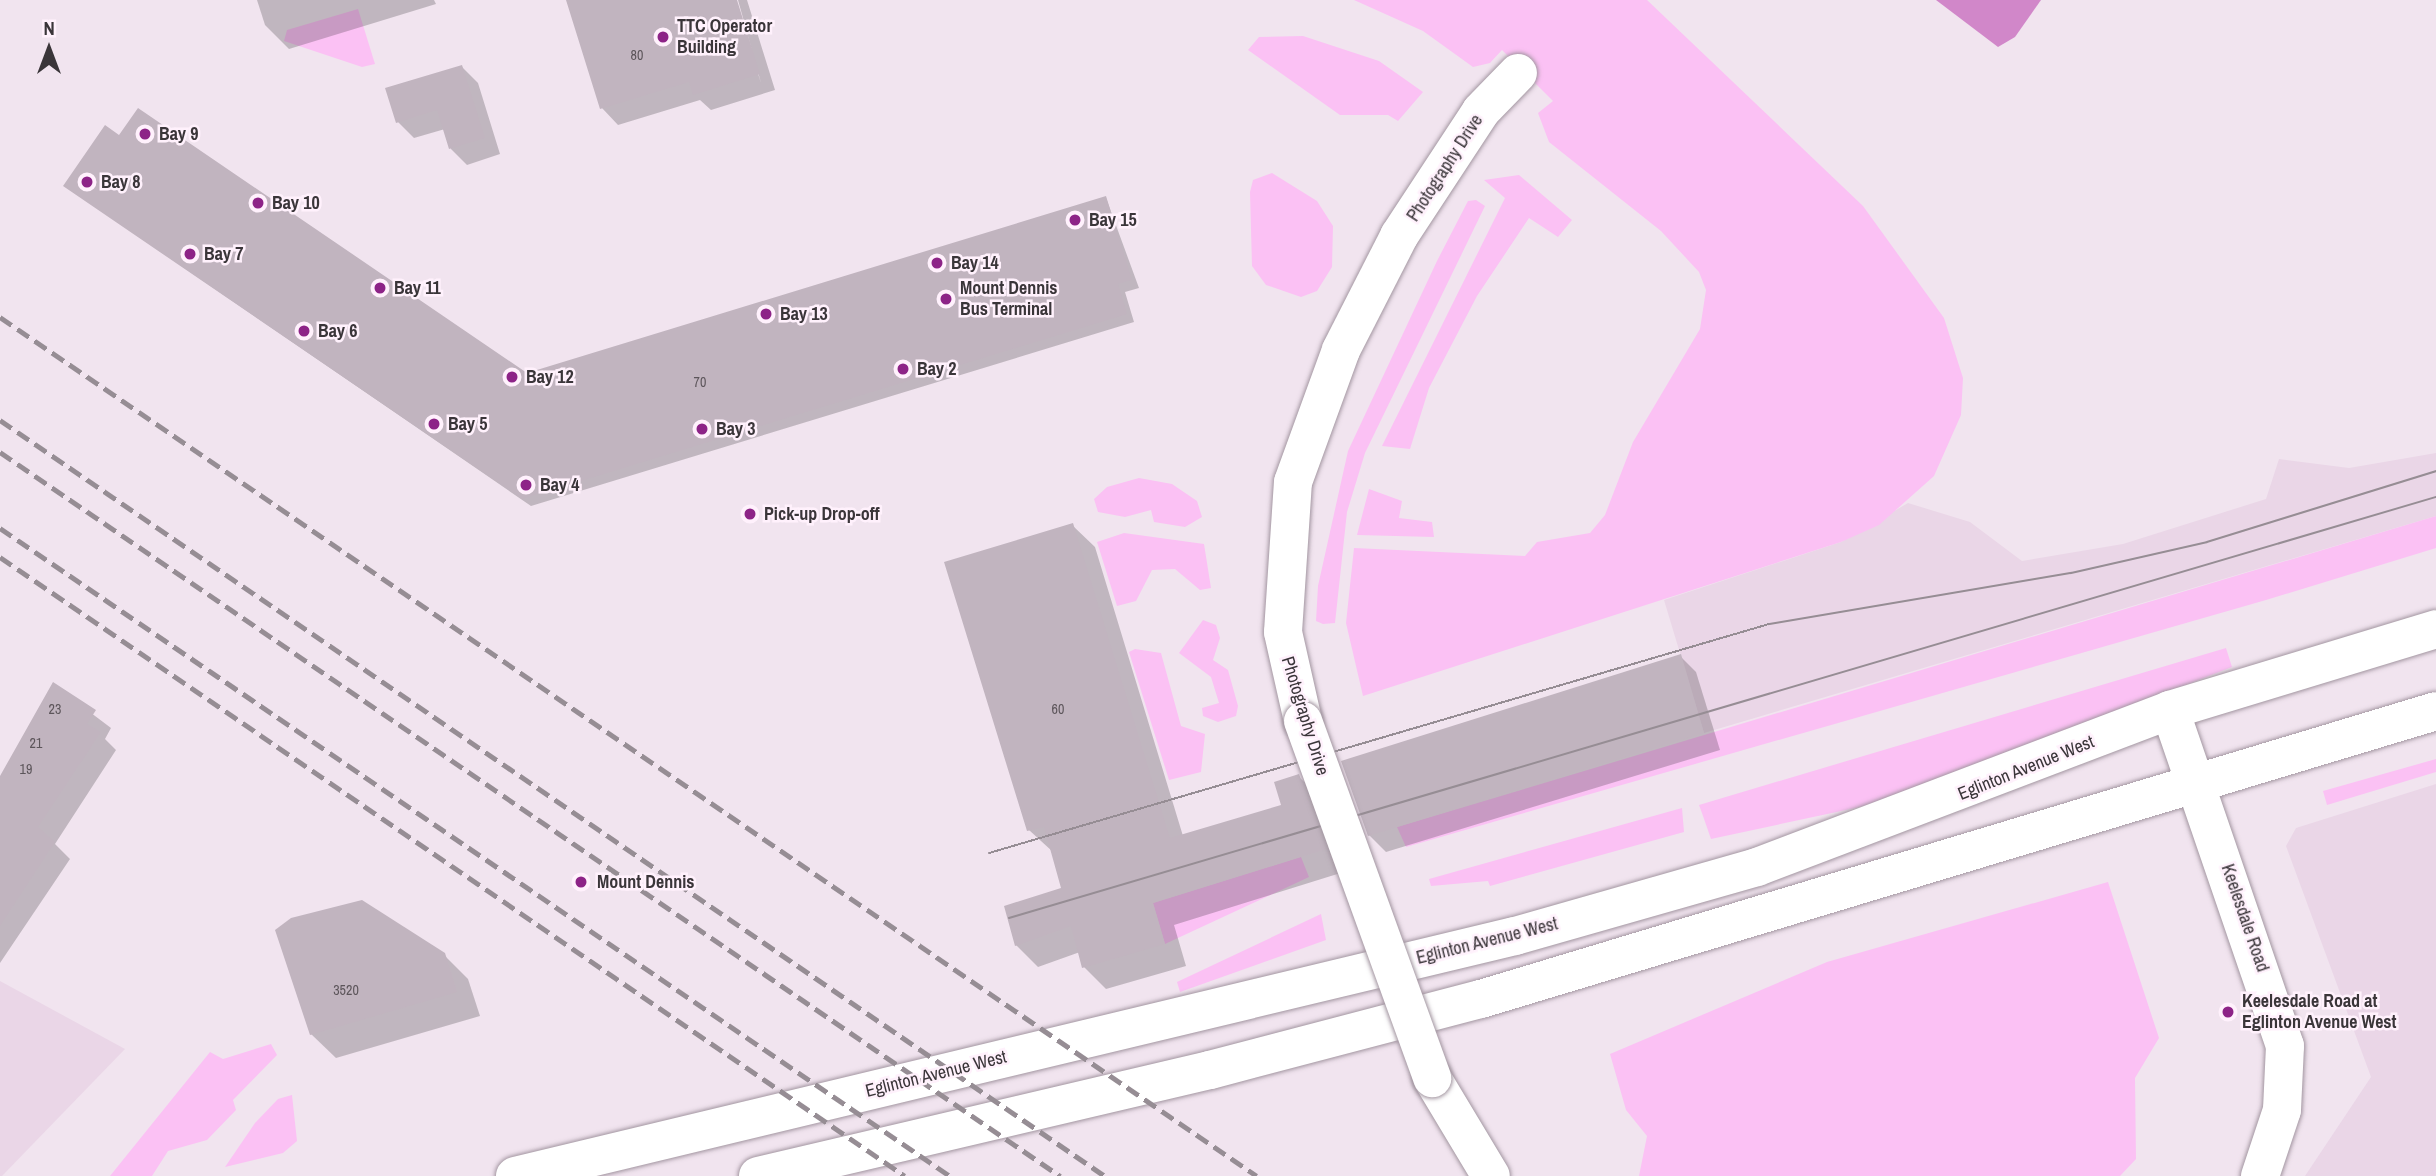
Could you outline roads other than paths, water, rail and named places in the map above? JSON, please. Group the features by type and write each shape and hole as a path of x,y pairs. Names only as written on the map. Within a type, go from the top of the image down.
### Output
{"main road":[{"name":"Photography Drive","path":"1491,1176 1432,1078 1303,721 1283,632 1293,482 1341,351 1399,236 1481,111 1518,73"},
{"name":"Eglinton Avenue West","path":"515,1176 1556,924 1859,833 2169,710 2436,629"},
{"name":"Keelesdale Road","path":"2169,710 2285,1046 2283,1110 2260,1176"},
{"path":"758,1176 1210,1070 1481,999 2436,711"}],"tram line":[{"path":"989,853 1769,624 2071,573 2207,542 2436,471"},
{"path":"1009,918 2436,497"}],"railway":[{"path":"0,317 1257,1176"},
{"path":"0,420 1105,1176"},
{"path":"0,452 1060,1176"},
{"path":"0,528 950,1176"},
{"path":"0,557 905,1176"}],"place":[{"name":"TTC Operator Building","path":"663,37"},
{"name":"Bay 9","path":"145,134"},
{"name":"Bay 8","path":"87,182"},
{"name":"Bay 10","path":"258,203"},
{"name":"Bay 15","path":"1075,220"},
{"name":"Bay 7","path":"190,254"},
{"name":"Bay 14","path":"937,263"},
{"name":"Bay 11","path":"380,288"},
{"name":"Mount Dennis Bus Terminal","path":"946,299"},
{"name":"Bay 13","path":"766,314"},
{"name":"Bay 6","path":"304,331"},
{"name":"Bay 2","path":"903,369"},
{"name":"Bay 12","path":"512,377"},
{"name":"Bay 5","path":"434,424"},
{"name":"Bay 3","path":"702,429"},
{"name":"Bay 4","path":"526,485"},
{"name":"Pick-up Drop-off","path":"750,514"},
{"name":"Mount Dennis","path":"581,882"},
{"name":"Keelesdale Road at Eglinton Avenue West","path":"2228,1012"}]}
